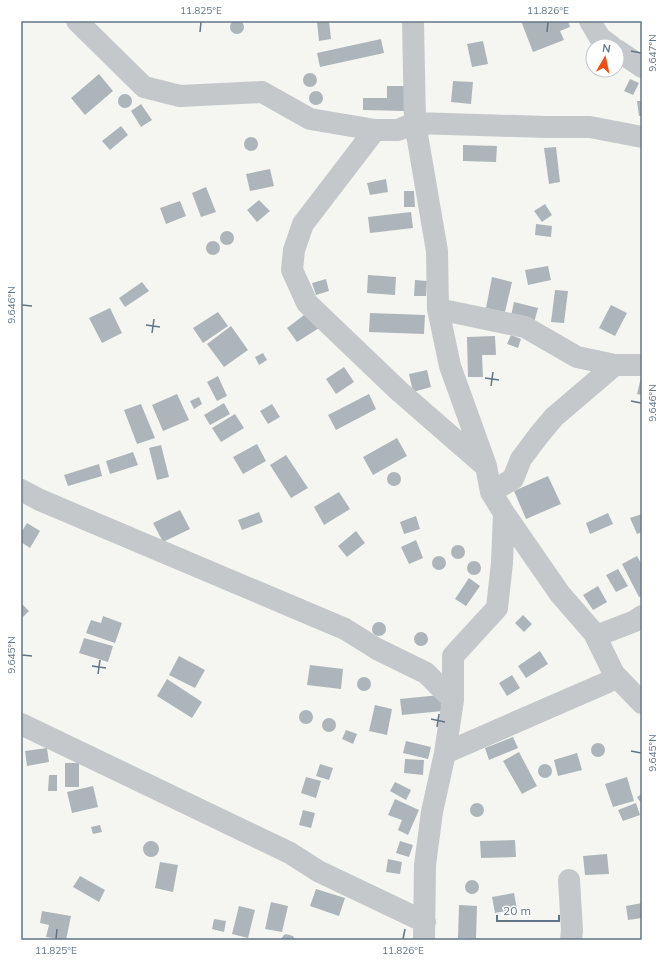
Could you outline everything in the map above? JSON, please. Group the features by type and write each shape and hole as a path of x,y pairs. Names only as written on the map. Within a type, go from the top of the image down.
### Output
{"street":[{"path":"77,21 144,87 180,96 262,92 310,119 375,130 398,130 415,123 546,128 590,127 642,136"},
{"path":"414,21 415,123 437,251 438,309 450,366 486,466 491,492 560,594 594,633 614,674 642,703"},
{"path":"590,21 600,38"},
{"path":"625,55 642,67"},
{"path":"375,130 303,224 294,250 292,270 307,303 399,391 486,466"},
{"path":"438,309 525,327 577,357 614,365 642,365"},
{"path":"491,492 513,479 521,459 554,417 614,365"},
{"path":"21,490 40,500 345,629 377,649 426,673 453,700"},
{"path":"21,724 290,853 318,871 424,931 424,865 432,812 445,752 453,700 454,656 497,608 502,563 504,513"},
{"path":"596,636 635,621 642,616"},
{"path":"445,752 608,682 614,674"},
{"path":"569,880 572,930 571,940"}],"building":[{"path":"237,20 242,22 244,27 242,32 237,34 232,32 230,27 232,22"},
{"path":"329,21 331,39 319,41 317,22"},
{"path":"521,21 568,21 570,27 560,31 564,40 533,52"},
{"path":"381,39 384,53 320,67 317,53"},
{"path":"483,41 488,64 472,67 467,44"},
{"path":"307,73 313,73 317,77 317,83 313,87 307,87 303,83 303,77"},
{"path":"99,74 113,91 85,115 71,98"},
{"path":"630,79 639,83 633,95 624,91"},
{"path":"453,81 473,82 471,104 451,102"},
{"path":"387,86 405,86 405,111 363,110 363,98 387,98"},
{"path":"313,91 319,91 323,95 323,101 319,105 313,105 309,101 309,95"},
{"path":"122,94 128,94 132,98 132,104 128,108 122,108 118,104 118,98"},
{"path":"637,101 642,101 642,116 639,116"},
{"path":"141,104 152,120 141,127 131,111"},
{"path":"121,126 128,135 110,150 102,141"},
{"path":"248,137 254,137 258,141 258,147 254,151 248,151 244,147 244,141"},
{"path":"463,145 497,146 496,162 463,161"},
{"path":"556,147 560,182 549,184 544,148"},
{"path":"270,169 274,186 250,191 246,174"},
{"path":"386,179 388,192 370,195 367,183"},
{"path":"206,187 216,212 201,217 192,193"},
{"path":"404,191 414,191 415,207 404,207"},
{"path":"259,200 270,211 257,222 247,210"},
{"path":"180,201 186,216 166,224 160,208"},
{"path":"545,204 552,215 542,222 534,211"},
{"path":"411,212 413,228 370,233 368,217"},
{"path":"536,224 552,226 551,237 535,235"},
{"path":"224,231 230,231 234,235 234,241 230,245 224,245 220,241 220,235"},
{"path":"210,241 216,241 220,245 220,251 216,255 210,255 206,251 206,245"},
{"path":"548,266 551,280 528,285 525,270"},
{"path":"368,275 396,277 395,295 367,293"},
{"path":"492,277 512,282 505,312 486,308"},
{"path":"326,279 329,291 316,295 312,283"},
{"path":"415,280 427,281 426,296 414,296"},
{"path":"142,282 149,291 125,307 119,298"},
{"path":"555,290 568,291 564,323 551,322"},
{"path":"514,302 538,308 534,323 511,316"},
{"path":"611,305 627,313 615,336 599,328"},
{"path":"110,308 122,333 102,343 89,318"},
{"path":"218,312 228,326 203,343 193,328"},
{"path":"308,312 319,328 297,342 287,328"},
{"path":"370,313 425,315 424,334 369,332"},
{"path":"231,326 248,350 224,367 207,344"},
{"path":"511,335 521,339 518,348 507,344"},
{"path":"495,336 496,355 482,355 483,377 468,377 467,337"},
{"path":"263,353 267,360 259,365 255,357"},
{"path":"344,367 354,382 336,394 326,379"},
{"path":"427,370 431,387 413,392 409,374"},
{"path":"218,376 227,396 217,401 207,382"},
{"path":"642,377 642,395 637,394"},
{"path":"177,394 189,420 163,431 152,405"},
{"path":"369,394 376,409 336,430 328,415"},
{"path":"199,397 202,404 194,409 190,401"},
{"path":"224,403 230,414 210,425 204,415"},
{"path":"141,404 155,438 137,444 124,410"},
{"path":"272,404 280,417 268,424 260,411"},
{"path":"235,414 244,428 221,442 212,428"},
{"path":"397,438 407,456 373,475 363,457"},
{"path":"257,444 266,461 243,474 233,457"},
{"path":"161,445 169,477 157,480 149,448"},
{"path":"133,452 138,465 110,474 106,461"},
{"path":"286,455 308,488 291,498 270,465"},
{"path":"99,464 102,476 68,486 64,475"},
{"path":"391,472 397,472 401,476 401,482 397,486 391,486 387,482 387,476"},
{"path":"548,476 561,504 526,519 514,491"},
{"path":"339,492 350,509 324,525 314,507"},
{"path":"180,510 190,529 163,542 153,523"},
{"path":"259,512 263,522 242,530 238,520"},
{"path":"608,513 613,524 590,534 586,523"},
{"path":"642,514 642,532 637,534 630,518"},
{"path":"416,516 420,529 404,534 400,522"},
{"path":"27,523 40,531 30,548 21,542 21,533"},
{"path":"356,531 365,543 347,557 338,546"},
{"path":"416,540 423,558 409,564 401,547"},
{"path":"455,545 461,545 465,549 465,555 461,559 455,559 451,555 451,549"},
{"path":"436,556 442,556 446,560 446,566 442,570 436,570 432,566 432,560"},
{"path":"637,556 642,565 642,596 639,597 622,564"},
{"path":"471,561 477,561 481,565 481,571 477,575 471,575 467,571 467,565"},
{"path":"618,569 628,586 616,592 606,575"},
{"path":"469,578 480,586 466,606 455,599"},
{"path":"598,586 607,602 593,610 583,595"},
{"path":"21,603 29,611 21,619"},
{"path":"523,615 532,624 524,632 515,623"},
{"path":"103,616 122,623 115,643 86,633 91,620 101,623"},
{"path":"376,622 382,622 386,626 386,632 382,636 376,636 372,632 372,626"},
{"path":"418,632 424,632 428,636 428,642 424,646 418,646 414,642 414,636"},
{"path":"84,638 113,646 108,662 79,653"},
{"path":"540,651 548,664 526,678 518,666"},
{"path":"179,656 205,670 195,688 169,675"},
{"path":"310,665 343,669 341,689 307,685"},
{"path":"512,675 520,688 507,696 499,683"},
{"path":"361,677 367,677 371,681 371,687 367,691 361,691 357,687 357,681"},
{"path":"167,679 202,702 192,718 157,696"},
{"path":"440,695 442,711 402,715 400,699"},
{"path":"375,705 392,709 387,735 369,731"},
{"path":"303,710 309,710 313,714 313,720 309,724 303,724 299,720 299,714"},
{"path":"326,718 332,718 336,722 336,728 332,732 326,732 322,728 322,722"},
{"path":"346,730 357,734 353,744 342,739"},
{"path":"513,737 518,748 489,760 485,748"},
{"path":"406,741 431,747 428,759 403,753"},
{"path":"595,743 601,743 605,747 605,753 601,757 595,757 591,753 591,747"},
{"path":"47,748 49,762 27,766 25,751"},
{"path":"519,752 537,786 522,794 503,761"},
{"path":"577,753 582,770 558,776 554,760"},
{"path":"405,759 424,760 423,775 404,773"},
{"path":"65,763 79,763 79,787 65,787"},
{"path":"320,764 333,768 329,780 316,776"},
{"path":"542,764 548,764 552,768 552,774 548,778 542,778 538,774 538,768"},
{"path":"49,775 57,775 57,791 48,791"},
{"path":"306,777 321,781 316,798 301,793"},
{"path":"627,777 634,801 613,807 605,784"},
{"path":"395,782 411,790 406,800 390,791"},
{"path":"93,786 98,807 72,813 67,792"},
{"path":"642,794 642,805 637,797"},
{"path":"395,799 419,810 408,835 398,830 402,820 388,815"},
{"path":"474,803 480,803 484,807 484,813 480,817 474,817 470,813 470,807"},
{"path":"636,803 640,815 623,821 618,810"},
{"path":"303,810 315,813 311,828 299,825"},
{"path":"100,825 102,832 93,834 91,827"},
{"path":"515,840 516,857 481,858 480,841"},
{"path":"151,841 158,846 159,849 154,856 151,857 144,852 143,849 148,842"},
{"path":"400,841 413,845 409,857 396,853"},
{"path":"607,854 609,874 585,875 583,856"},
{"path":"388,859 402,862 400,874 386,872"},
{"path":"160,862 178,865 173,892 155,888"},
{"path":"80,876 105,890 99,902 73,887"},
{"path":"469,880 475,880 479,884 479,890 475,894 469,894 465,890 465,884"},
{"path":"316,889 345,898 339,916 310,906"},
{"path":"514,893 517,909 495,913 492,897"},
{"path":"271,902 288,906 282,932 265,929"},
{"path":"642,903 642,918 628,920 626,906"},
{"path":"459,905 477,906 476,939 458,938"},
{"path":"239,906 255,910 248,938 232,934"},
{"path":"42,911 71,916 66,940 46,937 49,925 40,923"},
{"path":"214,919 226,921 224,932 212,929"},
{"path":"286,934 293,936 295,940 280,940"}]}
